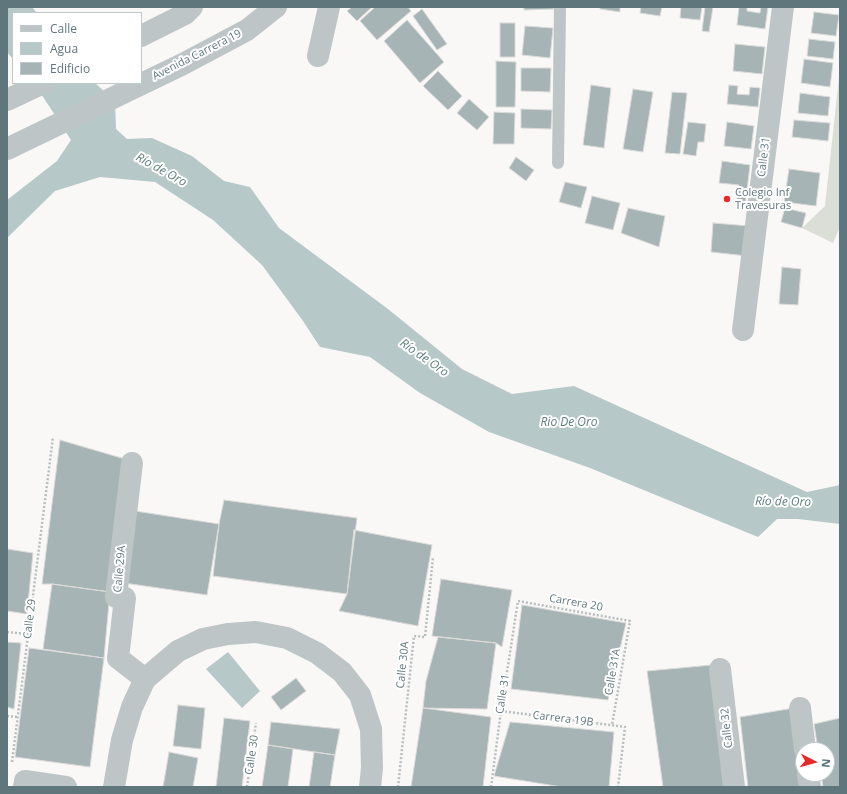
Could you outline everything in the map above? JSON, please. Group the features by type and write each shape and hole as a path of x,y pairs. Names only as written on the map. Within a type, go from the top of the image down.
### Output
{"street":[{"path":"142,36 185,14 192,7"},
{"name":"Avenida Carrera 19","path":"142,84 247,30 276,7"},
{"path":"318,56 328,7"},
{"name":"Calle 31","path":"743,330 783,7"},
{"path":"7,100 41,84"},
{"name":"Avenida Carrera 19","path":"7,149 142,84"},
{"name":"Calle 29A","path":"132,463 116,597 125,598 118,658 146,679"},
{"path":"114,787 122,740 132,707 146,679 178,651 203,639 228,634 256,632 287,638 317,653 342,672 360,695 371,730 372,768 370,787"},
{"name":"Calle 32","path":"720,669 734,787"},
{"path":"800,708 804,742"},
{"path":"25,784 66,787"}],"lane":[{"path":"558,163 560,7"}],"path":[{"name":"Calle 29","path":"25,784 9,780 53,437"},
{"name":"Calle 30A","path":"398,787 414,636 424,637 433,557"},
{"name":"Carrera 20","path":"518,601 630,622"},
{"name":"Calle 31","path":"491,787 500,711 518,601"},
{"name":"Calle 31A","path":"612,725 630,622"},
{"path":"7,632 28,634"},
{"name":"Carrera 19B","path":"500,711 625,727 618,787"},
{"path":"7,716 17,717"},
{"name":"Calle 30","path":"247,787 256,723"}],"shaded area":[{"path":"840,68 840,227 833,243 802,228 825,206"}],"water":[{"path":"7,7 32,7 36,12 12,12 12,58 7,52"},
{"name":"Rio De Oro","path":"35,84 96,84 115,101 116,129 127,139 152,138 192,156 224,181 250,187 279,228 388,309 462,369 512,394 574,386 807,492 840,485 840,524 798,519 777,519 758,537 590,468 489,432 420,393 370,357 320,347 262,265 213,220 155,182 100,177 55,191 7,238 7,200 57,161 71,140"},
{"path":"228,652 260,691 242,708 206,669"}],"building":[{"path":"352,7 372,7 357,21 347,11"},
{"path":"375,7 408,7 411,11 377,40 360,21"},
{"path":"524,7 553,7 554,9 524,10"},
{"path":"600,7 620,7 620,12 600,9"},
{"path":"641,7 662,7 660,16 640,13"},
{"path":"681,7 702,7 700,20 680,18"},
{"path":"705,7 713,7 709,32 702,31"},
{"path":"739,7 747,7 747,11 760,13 761,7 768,7 765,29 737,25"},
{"path":"422,9 447,44 437,50 413,16"},
{"path":"814,12 839,15 836,36 811,33"},
{"path":"407,20 444,62 420,83 384,41"},
{"path":"500,23 515,23 515,57 500,57"},
{"path":"525,26 553,28 550,58 522,55"},
{"path":"809,39 835,42 833,59 807,56"},
{"path":"735,44 765,47 762,74 733,71"},
{"path":"804,59 833,63 830,87 801,83"},
{"path":"496,61 516,62 515,107 496,107"},
{"path":"521,68 551,68 550,92 521,91"},
{"path":"438,71 462,96 448,110 423,86"},
{"path":"591,85 611,88 604,148 583,145"},
{"path":"729,85 738,86 737,94 749,95 750,87 760,88 758,107 727,104"},
{"path":"633,89 653,92 643,152 623,149"},
{"path":"672,92 687,93 680,154 665,153"},
{"path":"800,93 830,97 828,116 798,113"},
{"path":"469,99 489,117 477,130 457,113"},
{"path":"521,109 552,110 551,129 521,128"},
{"path":"494,112 515,113 514,144 493,144"},
{"path":"794,120 830,123 828,141 792,137"},
{"path":"688,122 706,124 704,142 698,142 696,156 683,154"},
{"path":"727,122 754,126 751,149 724,146"},
{"path":"516,157 534,170 526,181 509,168"},
{"path":"722,161 750,165 745,207 736,205 739,185 719,183"},
{"path":"789,169 820,173 816,206 784,202"},
{"path":"565,182 587,187 581,208 559,202"},
{"path":"592,196 620,203 613,230 585,223"},
{"path":"628,208 665,216 659,247 621,233"},
{"path":"785,208 806,213 802,228 781,222"},
{"path":"713,223 750,226 747,256 711,252"},
{"path":"782,267 801,269 798,305 779,304"},
{"path":"60,440 125,459 110,592 42,584"},
{"path":"224,500 357,518 347,594 213,576 219,524"},
{"path":"135,511 219,524 207,595 124,583"},
{"path":"354,530 432,545 418,626 339,611 347,594"},
{"path":"7,549 33,553 27,614 7,611"},
{"path":"441,579 512,590 502,647 496,643 432,636"},
{"path":"52,584 110,592 104,658 43,649"},
{"path":"522,605 626,623 608,700 511,689"},
{"path":"438,637 496,643 487,709 423,708 426,681"},
{"path":"7,642 21,643 14,709 7,707"},
{"path":"29,648 104,658 90,767 15,757"},
{"path":"712,665 727,787 663,787 647,671"},
{"path":"296,678 306,691 281,710 271,697"},
{"path":"178,705 205,708 201,749 173,746"},
{"path":"423,708 491,717 483,787 411,787"},
{"path":"794,708 797,742 795,742 795,782 801,782 802,787 748,787 740,717"},
{"path":"224,718 250,721 242,787 216,787"},
{"path":"840,718 840,787 823,787 822,782 835,782 835,742 817,742 814,724"},
{"path":"271,722 340,729 335,755 268,745"},
{"path":"510,722 614,732 609,787 562,787 494,776"},
{"path":"268,745 293,749 288,787 262,787"},
{"path":"169,752 198,758 193,787 163,787"},
{"path":"314,752 335,755 330,787 309,787"}],"place":[{"name":"Colegio Inf Travesuras","path":"727,199"}],"water label":[{"name":"Río de Oro","path":"161,170"},
{"name":"Río de Oro","path":"424,358"},
{"name":"Río de Oro","path":"783,502"}]}
